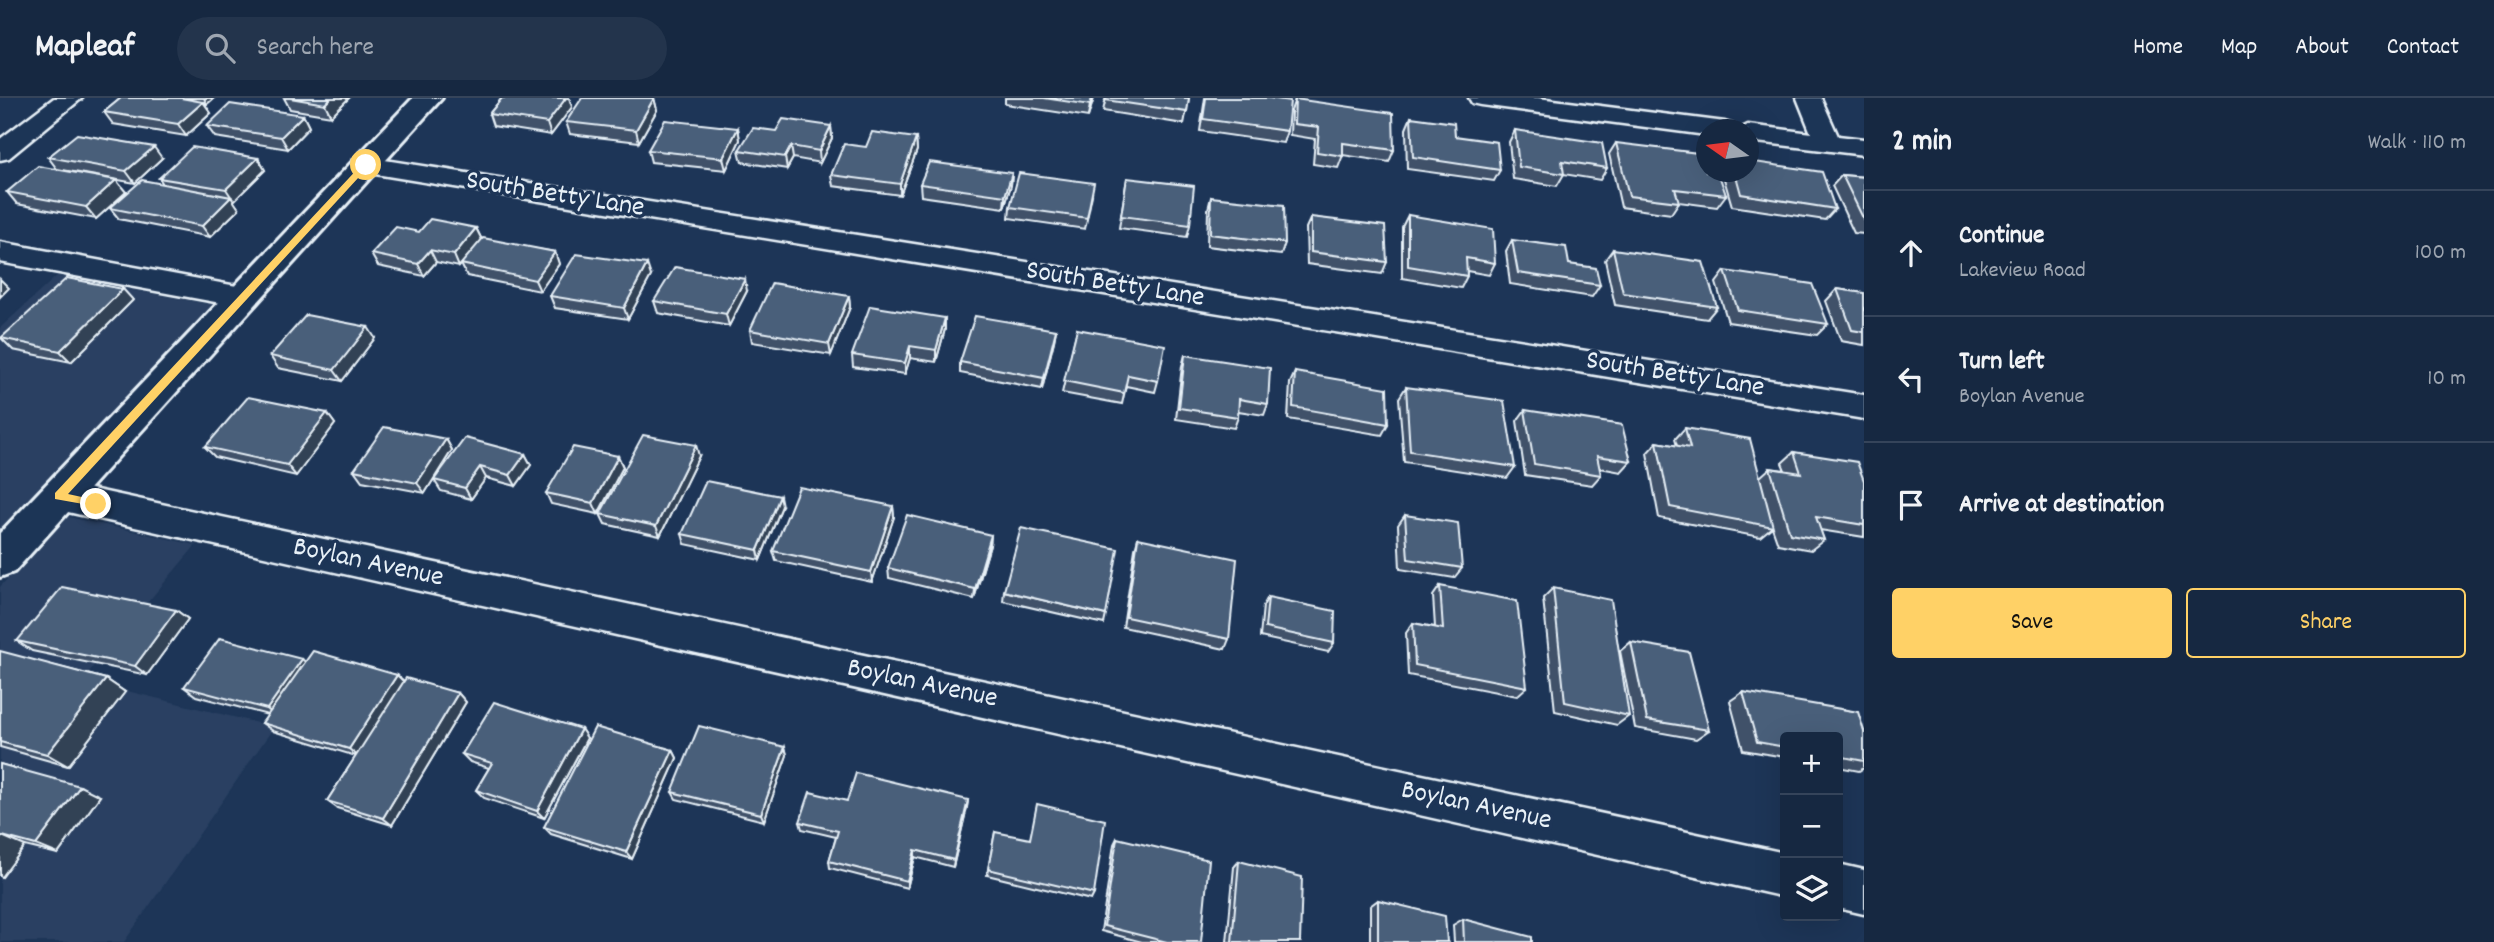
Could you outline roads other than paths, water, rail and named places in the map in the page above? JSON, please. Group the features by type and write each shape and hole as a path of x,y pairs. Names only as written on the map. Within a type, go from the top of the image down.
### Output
{"street":[{"path":"0,152 70,98"},
{"path":"0,560 428,98"},
{"path":"1481,98 1696,126"},
{"path":"1809,98 1828,143"},
{"path":"1759,134 1864,147"},
{"name":"South Betty Lane","path":"366,165 1864,407"},
{"path":"0,252 242,297"},
{"name":"Boylan Avenue","path":"59,496 1780,874"},
{"path":"1843,888 1864,892"}]}
